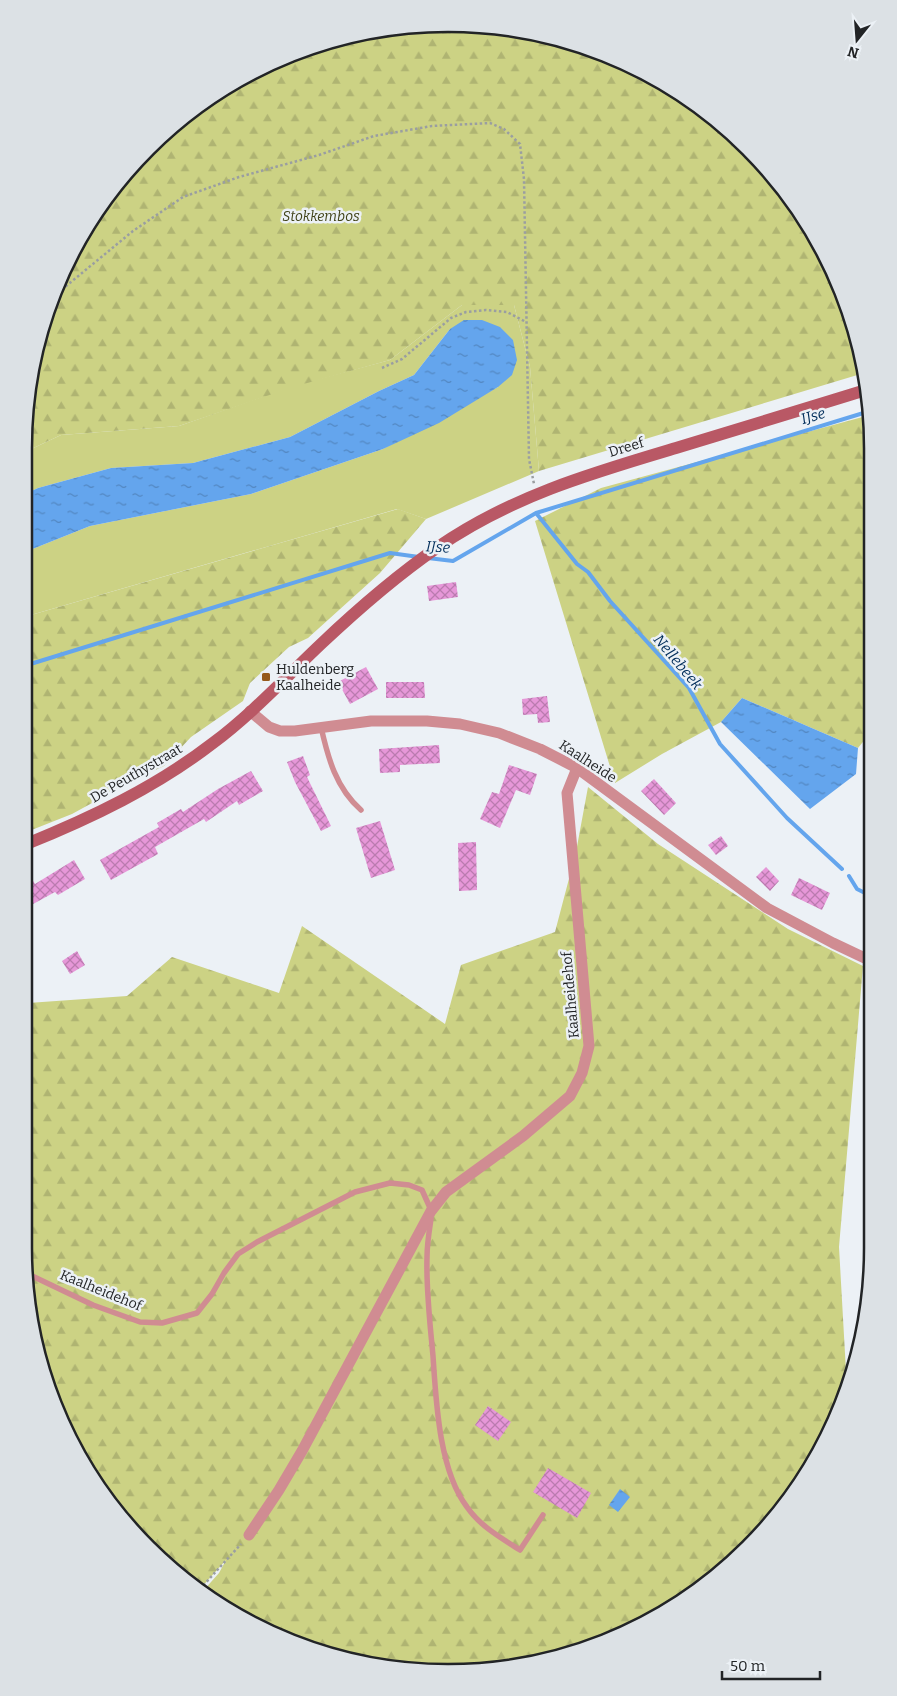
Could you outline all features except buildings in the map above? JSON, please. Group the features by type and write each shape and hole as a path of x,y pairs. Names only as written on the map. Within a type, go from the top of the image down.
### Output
{"main road":[{"name":"Dreef","path":"409,569 439,546 503,509 537,493 603,470 861,392"},
{"name":"De Peuthystraat","path":"32,841 142,790 215,742 250,712 375,594 409,569"}],"street":[{"name":"Kaalheide","path":"250,712 269,727 295,731 371,721 426,721 460,724 499,733 540,749 577,768 767,908 864,958"},
{"name":"Kaalheidehof","path":"249,1535 302,1451 431,1211 446,1192 523,1136 555,1110 570,1096 582,1073 589,1046 568,792 577,768"}],"lane":[{"path":"322,727 327,754 339,783 351,801 361,810"},
{"name":"Kaalheidehof","path":"33,1276 93,1305 140,1322 162,1323 197,1313 238,1254 257,1242 355,1192 390,1183 409,1185 422,1190 431,1211"},
{"path":"431,1211 426,1256 435,1392 443,1448 454,1485 466,1507 483,1525 520,1550 544,1515"}],"path":[{"path":"65,287 133,231 184,197 239,177 319,155 374,136 432,126 490,123 504,129 520,144 524,178 529,459 532,476"},
{"path":"382,368 402,359 451,318 466,312 486,310 506,312 526,322"},
{"path":"204,1584 249,1535"}],"green space":[{"name":"Stokkembos","path":"421,33 476,33 530,40 556,47 608,64 632,75 702,118 743,154 761,174 779,195 809,241 833,289 850,341 858,375 539,471 530,367 514,305 462,305 390,360 293,387 179,426 61,435 32,449 36,394 40,367 47,341 64,289 88,240 118,195 136,174 154,154 195,118 265,75 315,55 367,40"},
{"path":"462,305 514,305 530,367 539,471 426,519 397,509 32,615 32,549 90,526 251,494 383,449 498,387 450,329 414,375 290,437 193,463 111,468 32,491 32,449 61,435 179,426 293,386 390,360"},
{"path":"864,417 864,741 858,748 742,698 721,722 662,754 615,783 535,521 601,488"},
{"path":"398,509 426,519 380,573 308,638 289,647 250,683 243,701 191,737 164,766 72,814 32,830 32,615"},
{"path":"588,787 658,844 788,929 863,966 839,1247 846,1369 833,1407 809,1456 794,1479 779,1501 743,1542 702,1578 680,1593 632,1621 608,1632 530,1656 476,1663 448,1664 421,1663 367,1656 289,1632 240,1608 207,1586 219,1573 226,1560 204,1584 154,1542 118,1501 103,1479 88,1456 64,1407 40,1329 33,1275 32,1003 127,996 172,957 279,993 302,926 445,1024 461,965 555,932 576,852"}],"water":[{"path":"464,320 482,320 500,327 513,340 517,360 512,375 498,387 439,423 383,449 251,494 90,526 32,549 32,491 111,468 193,463 290,437 414,375 450,329"},
{"path":"742,698 858,748 856,774 810,809 721,722"},
{"path":"620,1489 630,1497 618,1512 609,1505"}],"waterway":[{"name":"IJse","path":"428,558 453,561 536,513 863,413"},
{"name":"Nellebeek","path":"536,513 577,564 588,572 610,601 689,688 720,744 787,818 842,869"},
{"name":"IJse","path":"32,664 390,553 419,557"},
{"name":"Nellebeek","path":"849,876 857,889 864,892"}],"place":[{"name":"Huldenberg Kaalheide","path":"266,677"}]}
